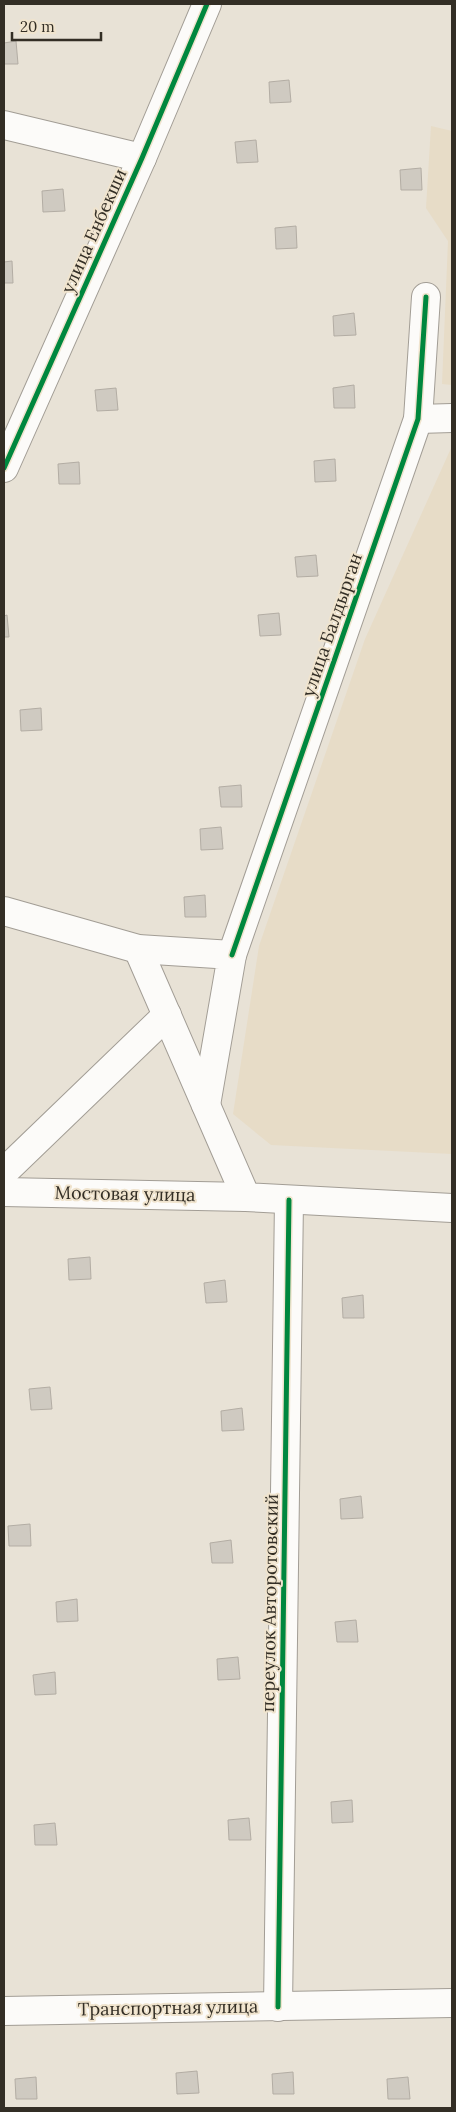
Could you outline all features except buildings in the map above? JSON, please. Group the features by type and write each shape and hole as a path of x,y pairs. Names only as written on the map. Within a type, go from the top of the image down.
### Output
{"street":[{"name":"улица Енбекши","path":"4,468 142,158 207,4"},
{"path":"4,125 142,158"},
{"name":"улица Балдырган","path":"206,1105 232,955 418,418 426,297"},
{"path":"418,418 452,418"},
{"path":"4,911 138,949 232,955"},
{"path":"138,949 246,1197"},
{"path":"4,1172 166,1015"},
{"name":"Мостовая улица","path":"4,1192 246,1197 452,1208"},
{"name":"переулок Авторотовский","path":"278,2007 289,1200"},
{"name":"Транспортная улица","path":"4,2011 452,2003"}],"shaded area":[{"path":"431,126 452,131 452,385 442,384 448,241 426,208"},
{"path":"452,446 452,1154 271,1145 233,1114 259,946 365,639"}],"cycle path":[{"path":"4,468 142,158 207,4"},
{"path":"232,955 418,419 426,297"},
{"path":"278,2007 289,1200"}]}
